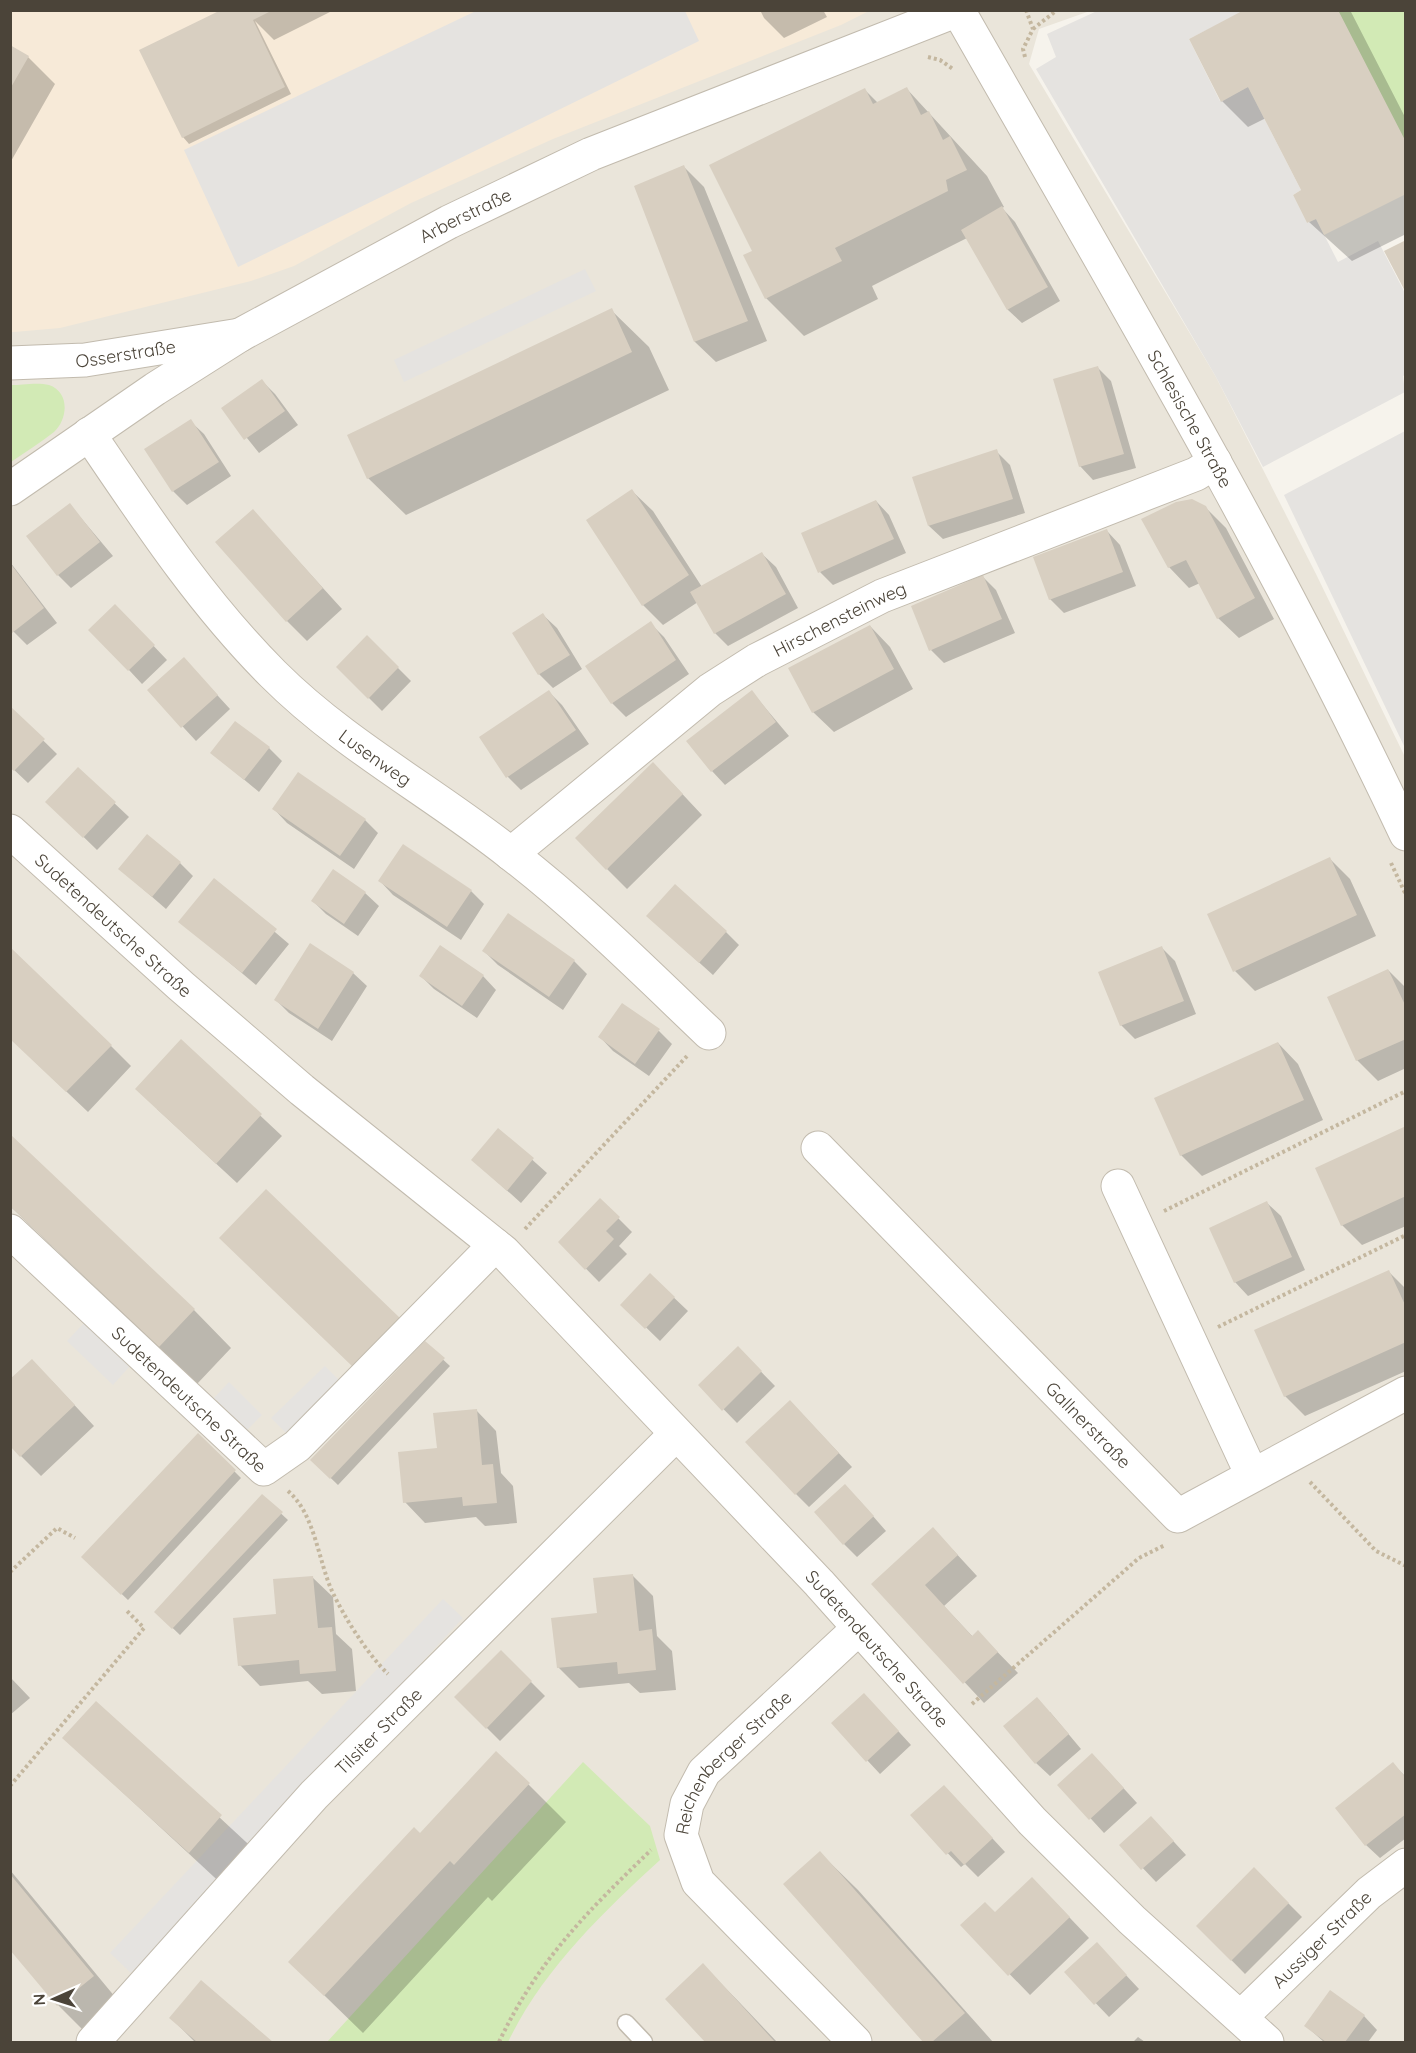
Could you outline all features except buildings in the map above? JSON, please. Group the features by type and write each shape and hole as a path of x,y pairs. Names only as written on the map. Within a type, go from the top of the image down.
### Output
{"street":[{"name":"Arberstraße","path":"10,489 240,335 449,222 591,154 958,10"},
{"name":"Schlesische Straße","path":"958,10 1215,462 1299,615 1406,834"},
{"name":"Osserstraße","path":"10,363 86,360 240,335"},
{"name":"Lusenweg","path":"89,434 174,560 221,618 273,674 328,725 511,854 709,1033"},
{"name":"Hirschensteinweg","path":"511,854 710,690 757,660 882,596 1196,474 1215,462"},
{"name":"Sudetendeutsche Straße","path":"10,831 181,986 302,1090 500,1249 819,1583 1032,1821 1132,1920 1267,2043"},
{"name":"Gallnerstraße","path":"818,1148 1178,1516 1406,1393"},
{"path":"1118,1186 1252,1475"},
{"name":"Sudetendeutsche Straße","path":"10,1232 264,1469 297,1446 500,1249"},
{"name":"Tilsiter Straße","path":"93,2043 314,1795 411,1695 676,1434"},
{"name":"Reichenberger Straße","path":"855,2043 698,1882 681,1834 687,1804 704,1772 859,1628"},
{"name":"Aussiger Straße","path":"1241,2017 1369,1893 1406,1865"}],"lane":[{"path":"626,2023 644,2043"}],"path":[{"path":"1033,29 1057,10"},
{"path":"500,1249 709,1033"},
{"path":"1137,1225 1406,1091"},
{"path":"1190,1341 1406,1234"},
{"path":"1288,1456 1376,1551 1406,1566"},
{"path":"264,1469 295,1497 304,1511 332,1592 376,1663 411,1695"},
{"path":"10,1572 57,1528 75,1538"},
{"path":"946,1726 1139,1558 1168,1543"},
{"path":"10,1786 144,1628 127,1611"},
{"path":"499,2043 533,1978 559,1945 591,1909 652,1850 681,1834"}],"shaded area":[{"path":"478,10 685,11 699,41 238,267 184,150"},
{"path":"11,11 1090,11 1039,29 1029,64 1216,377 1316,574 1405,757 1405,2042 11,2042"},
{"path":"11,11 869,11 841,25 553,139 411,203 294,266 251,281 60,328 11,332"},
{"path":"1097,11 1244,11 1189,39 1220,101 1248,87 1301,190 1293,195 1307,223 1316,219 1338,262 1378,241 1405,293 1406,374 1403,376 1405,392 1263,467 1216,377 1036,69 1056,57 1047,34"},
{"path":"585,269 596,291 404,382 394,360"},
{"path":"1405,431 1405,748 1284,495"},
{"path":"84,1323 130,1366 113,1385 67,1341"},
{"path":"325,1366 343,1384 290,1437 271,1418"},
{"path":"229,1382 262,1415 247,1430 214,1398"},
{"path":"443,1599 463,1618 131,1973 110,1953"}],"green space":[{"path":"1338,11 1405,11 1405,142"},
{"path":"11,385 49,385 61,393 65,406 59,427 11,462"},
{"path":"583,1762 650,1826 660,1860 575,1944 538,1991 508,2042 327,2042"}]}
